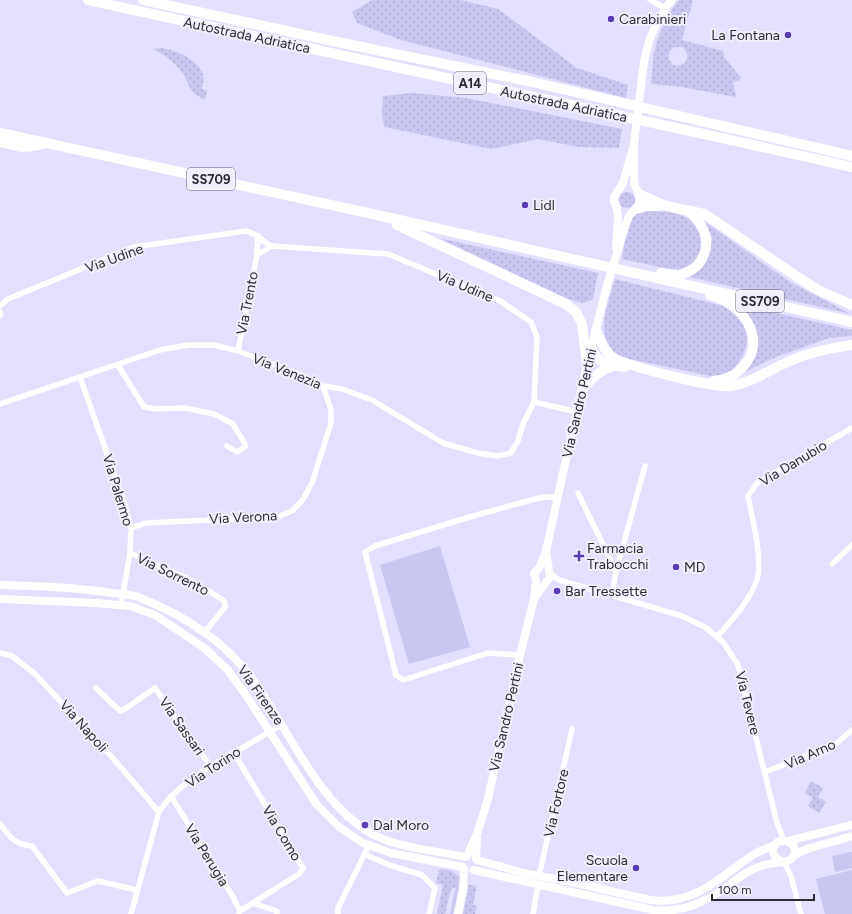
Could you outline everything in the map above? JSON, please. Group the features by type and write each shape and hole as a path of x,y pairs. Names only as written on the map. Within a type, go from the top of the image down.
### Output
{"highway":[{"name":"Autostrada Adriatica","path":"88,0 681,129 852,168"},
{"name":"Autostrada Adriatica","path":"143,0 334,42 532,82 852,156"},
{"name":"SS709","path":"0,134 377,215 852,322"},
{"path":"0,142 31,148 45,143"},
{"path":"638,192 666,206"},
{"path":"634,210 647,206 666,206 704,214 805,282 832,297 852,305"},
{"path":"637,274 647,270 672,275 681,274 695,268 706,253 705,234 700,223 688,211"},
{"path":"377,215 566,304 576,312 582,324 587,364"},
{"path":"668,280 682,288 720,298 725,301 740,312 747,320 751,330 753,341 752,354 747,363 738,373 724,380 700,382"},
{"path":"596,330 605,349 616,360 700,382 730,386 747,382 792,360 826,348 852,346"},
{"path":"591,348 596,357 601,361 614,366 638,367"},
{"path":"582,390 600,372 614,366"}],"street":[{"path":"650,0 664,4"},
{"name":"Via Sandro Pertini","path":"616,256 618,217 614,201 615,193 623,183 634,142 644,62 649,41 664,4"},
{"name":"Via Sandro Pertini","path":"469,869 462,862 477,834 488,799 534,599 536,580 534,573 539,568 546,551 591,348 608,282 626,224 640,202 634,182 634,142"},
{"path":"618,190 629,187 638,192"},
{"path":"617,209 624,212 634,210"},
{"name":"Via Udine","path":"0,306 8,299 134,247 246,231 252,232 272,246 388,254 500,301 531,322 537,337 534,402"},
{"path":"257,255 258,236"},
{"path":"257,255 272,246"},
{"name":"Via Trento","path":"238,351 257,255"},
{"name":"Via Venezia","path":"0,404 160,350 188,345 214,346 238,351 304,376 323,386 342,389 372,400 443,443 478,453 498,456 511,453 518,441 522,424 534,402"},
{"path":"118,365 144,407 156,410 185,408 214,414 233,424 245,444 245,447 237,452 228,446"},
{"name":"Via Palermo","path":"80,377 125,505 130,528 130,553 124,595 121,605"},
{"name":"Via Verona","path":"130,528 152,522 277,517 292,511 302,501 312,483 331,424 331,410 323,386"},
{"path":"534,402 577,412"},
{"name":"Via Danubio","path":"717,638 742,608 757,578 759,561 748,496 758,483 852,428"},
{"path":"612,594 616,571 645,466"},
{"path":"578,493 616,571"},
{"path":"520,655 488,653 403,680 396,675 365,552 375,546 480,514 535,499 558,497"},
{"path":"832,564 852,545"},
{"name":"Via Sandro Pertini","path":"534,599 550,577 546,551"},
{"name":"Via Sorrento","path":"130,553 189,579 223,600 225,607 205,632"},
{"path":"539,568 545,568 549,571"},
{"name":"Via Tevere","path":"549,571 559,580"},
{"path":"536,580 541,583 546,582"},
{"name":"Via Tevere","path":"546,582 559,580 612,594 682,616 705,627 723,642 738,665 781,842"},
{"name":"Via Firenze","path":"0,585 44,586 137,596 186,620 212,637 235,659 255,683 328,796 349,818 373,834 400,844 466,856"},
{"name":"Via Firenze","path":"0,599 121,605 130,606 155,615 203,648 227,669 244,692 317,805 340,827 363,842 391,853 653,910 676,912 699,904 760,866 787,860 807,849 852,836"},
{"name":"Via Napoli","path":"0,653 12,656 35,674 112,756 159,812"},
{"name":"Via Sassari","path":"96,688 120,711 155,688 211,767"},
{"name":"Via Torino","path":"131,914 159,812 164,803 193,777 282,724"},
{"name":"Via Fortore","path":"539,876 572,729"},
{"name":"Via Arno","path":"765,772 836,744 852,730"},
{"name":"Via Como","path":"234,753 303,868 299,874 239,912"},
{"name":"Via Perugia","path":"171,796 233,897 239,912"},
{"path":"0,824 11,839 20,845 32,846 67,893 98,881 137,890"},
{"path":"466,856 472,855 476,859 539,876 662,902 673,901 696,894 706,889 757,853 781,842 852,825"},
{"name":"Via Sandro Pertini","path":"469,869 478,865 476,859 477,834"},
{"path":"781,842 773,851 778,860 787,860"},
{"path":"781,842 793,845 787,860 801,914"},
{"path":"338,914 338,908 369,845"},
{"path":"364,854 389,865 422,875 435,888 429,914"},
{"name":"Via Sandro Pertini","path":"458,914 469,869"},
{"path":"533,914 538,884"},
{"path":"673,901 676,912"},
{"path":"252,904 277,911 277,914"}],"shaded area":[{"path":"372,0 460,0 498,9 577,68 628,85 626,98 401,40 357,23 352,12"},
{"path":"679,0 693,0 682,40 723,51 724,57 741,78 739,81 733,82 736,97 682,87 651,84 656,43 674,6","holes":["675,47 682,47 687,54 686,60 681,65 673,65 669,58 669,53"]},
{"path":"162,48 175,51 195,62 203,74 204,80 202,89 207,91 205,99 199,97 192,91 184,75 175,64 153,49"},
{"path":"412,93 466,98 622,129 619,148 579,147 538,139 492,149 384,127 382,113 383,96"},
{"path":"624,192 630,192 635,197 633,206 630,208 624,208 619,203 619,197"},
{"path":"644,210 667,210 690,219 698,224 703,243 700,255 693,264 680,270 622,259 627,233 634,215"},
{"path":"705,222 790,282 851,314 690,277 703,266 710,252 712,238"},
{"path":"439,238 598,273 593,299 584,303 568,299"},
{"path":"615,279 724,306 734,313 743,323 747,341 744,353 735,367 731,371 724,374 710,376 621,357 612,350 606,341 604,332 606,311"},
{"path":"739,305 852,330 852,336 829,338 776,357 735,377 752,362 754,325"},
{"path":"440,546 470,647 409,664 380,565"},
{"path":"811,781 823,788 818,797 826,802 819,813 808,806 813,798 805,793"},
{"path":"852,852 852,868 835,872 832,856"},
{"path":"442,869 452,871 458,876 456,887 451,889 445,914 437,914 443,885 436,883 439,870"},
{"path":"852,870 852,914 825,914 816,879"},
{"path":"458,876 461,876 453,914 450,914"},
{"path":"469,885 477,886 473,905 477,906 475,914 463,914"}],"place":[{"name":"Carabinieri","path":"611,19"},
{"name":"La Fontana","path":"788,35"},
{"name":"Lidl","path":"525,205"},
{"name":"Farmacia Trabocchi","path":"579,556"},
{"name":"MD","path":"676,567"},
{"name":"Bar Tressette","path":"557,591"},
{"name":"Dal Moro","path":"365,825"},
{"name":"Scuola Elementare","path":"636,868"}]}
